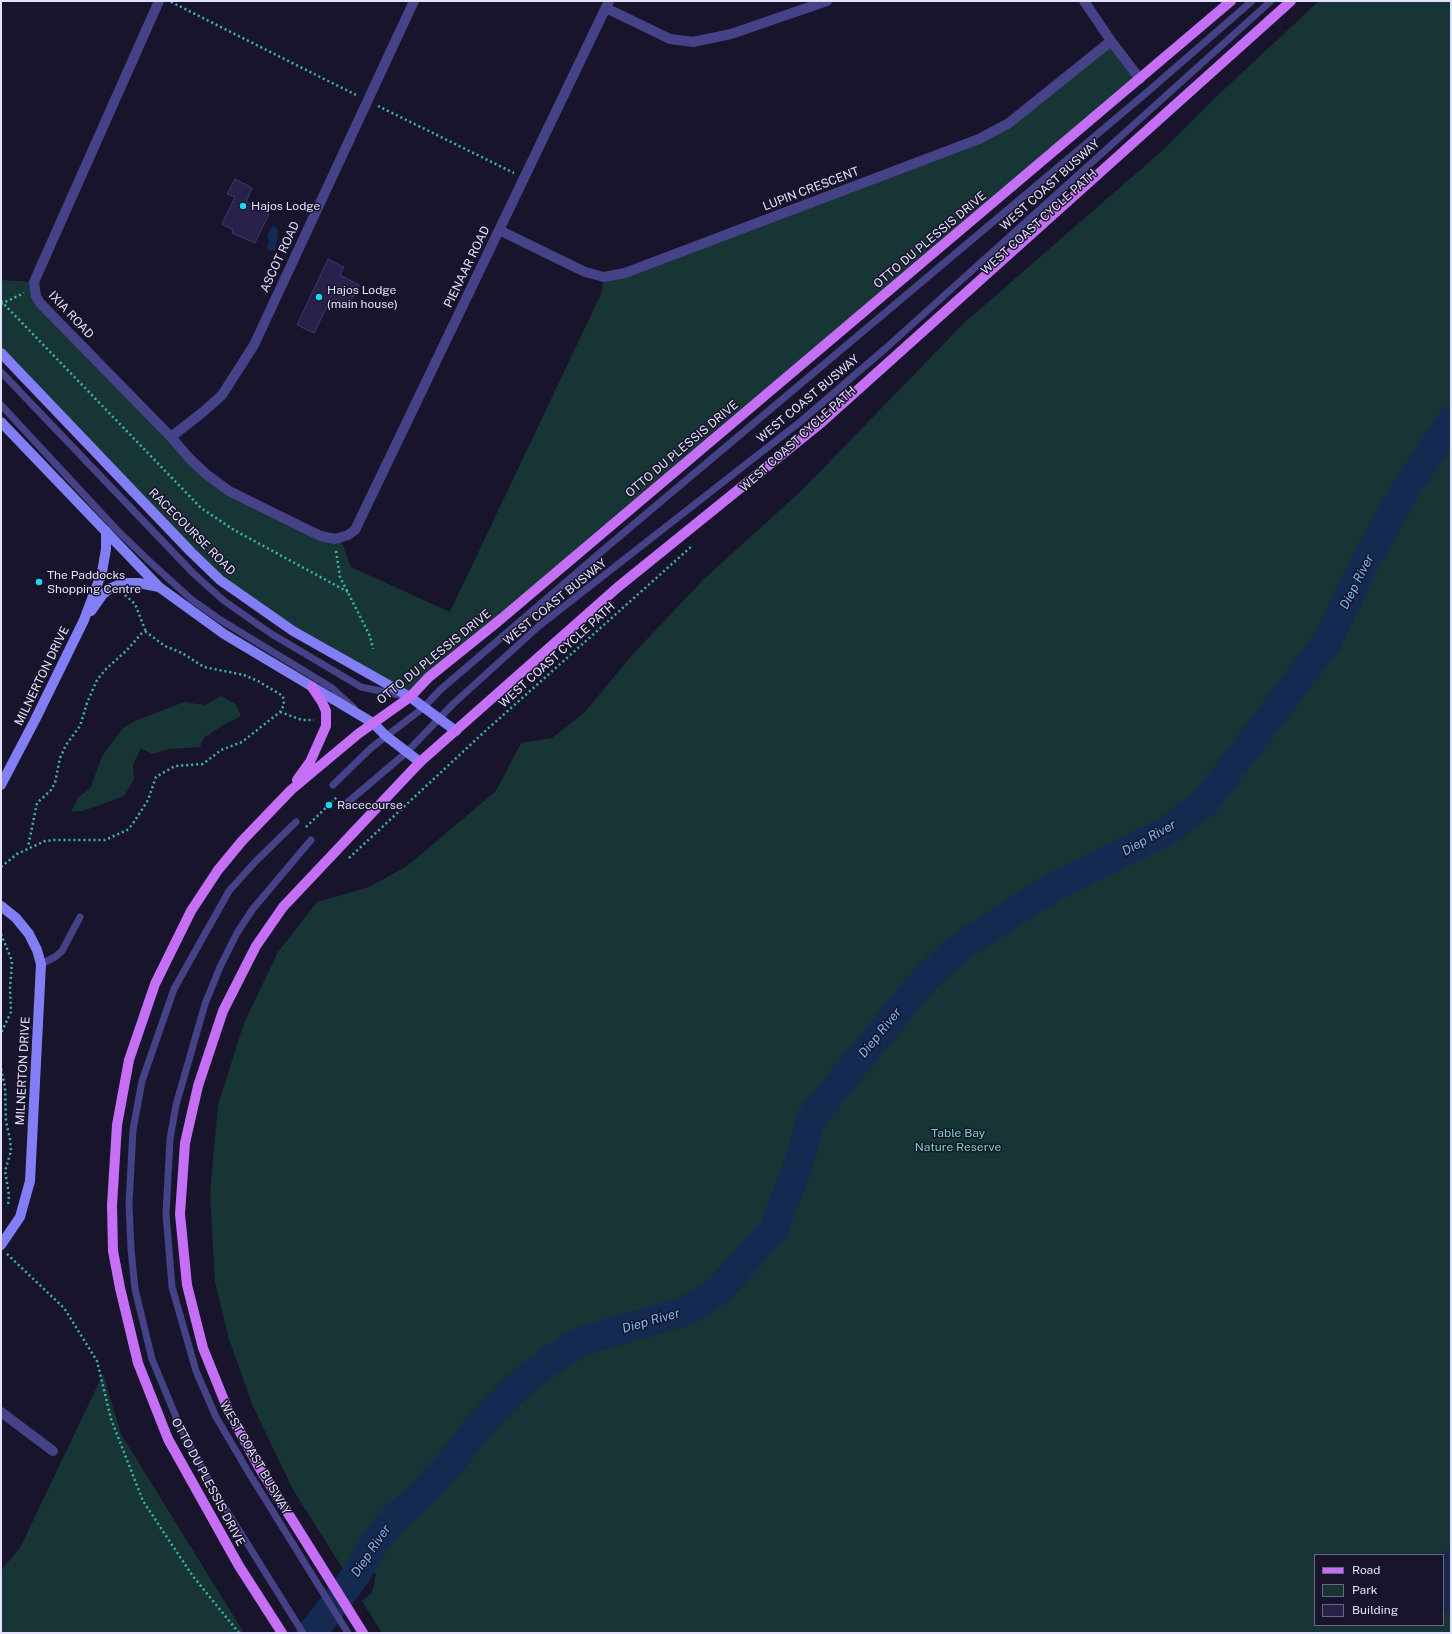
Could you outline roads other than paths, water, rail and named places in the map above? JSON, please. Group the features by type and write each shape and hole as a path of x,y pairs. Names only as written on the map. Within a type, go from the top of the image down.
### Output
{"main road":[{"name":"OTTO DU PLESSIS DRIVE","path":"282,1633 239,1566 168,1439 138,1363 120,1288 113,1251 112,1205 117,1125 129,1060 155,984 191,911 218,870 242,841 291,790 373,723 410,697 429,677 508,614 1231,1"},
{"path":"363,1633 259,1468 228,1410 203,1348 187,1285 180,1214 185,1143 198,1086 223,1011 256,946 282,907 420,762 618,587 822,422 1292,1"},
{"name":"RACECOURSE ROAD","path":"1,353 191,552 220,580 293,631 410,697 456,731"},
{"path":"1,422 159,587 224,634 373,723 386,736 420,762"},
{"name":"MILNERTON DRIVE","path":"1,785 84,620 102,572 106,549 106,532"},
{"name":"MILNERTON DRIVE","path":"84,620 103,594 111,588 124,583 138,583 159,587"},
{"path":"291,790 310,762 326,726 326,711 312,687"},
{"name":"MILNERTON DRIVE","path":"1,906 16,918 29,934 37,950 41,964 30,1181 20,1216 3,1249"}],"street":[{"name":"IXIA ROAD","path":"159,1 34,282 34,289 40,303 171,437 190,459 229,491 321,536 338,538"},
{"name":"ASCOT ROAD","path":"171,437 222,395 254,345 414,1"},
{"path":"607,4 670,38 693,42 731,34 827,1"},
{"path":"1084,1 1111,41 1140,79"},
{"name":"PIENAAR ROAD","path":"338,538 348,535 355,530 607,4"},
{"name":"LUPIN CRESCENT","path":"499,230 585,272 604,277 625,273 979,139 1009,123 1111,41"},
{"path":"1,1412 53,1451"}],"lane":[{"name":"WEST COAST BUSWAY","path":"333,785 371,748 423,708 440,690 602,551 1145,94 1252,1"},
{"name":"WEST COAST BUSWAY","path":"348,802 408,752 438,719 539,626 800,422 886,348 1271,1"},
{"path":"1,372 194,573 223,600 270,633 361,687 410,697"},
{"path":"1,405 116,529 190,599 219,620 332,688 373,723"},
{"path":"296,822 256,861 230,891 174,989 142,1080 133,1130 129,1204 135,1289 152,1359 181,1429 217,1495 303,1633"},
{"name":"WEST COAST BUSWAY","path":"311,840 252,910 237,933 220,967 205,1004 176,1105 170,1140 166,1214 172,1287 196,1371 216,1416 276,1517 348,1633"},
{"path":"41,964 55,957 62,950 80,917"}],"water":[{"path":"275,226 278,230 277,241 275,250 271,251 266,248 269,241 267,235 272,227"},
{"path":"1451,1547 1451,1612 1444,1614 1444,1554 1441,1554"}],"waterway":[{"name":"Diep River","path":"311,1633 356,1575 375,1542 394,1519 416,1500 452,1461 477,1428 519,1385 547,1363 582,1341 686,1311 718,1291 774,1229 798,1165 812,1117 922,982 957,949 1048,890 1167,831 1205,802 1327,642 1362,568 1406,488 1451,421"}],"place":[{"name":"Hajos Lodge","path":"243,206"},
{"name":"Hajos Lodge (main house)","path":"319,297"},
{"name":"The Paddocks Shopping Centre","path":"39,582"},
{"name":"Racecourse","path":"329,805"}],"park label":[{"name":"Table Bay Nature Reserve","path":"958,1140"}]}
